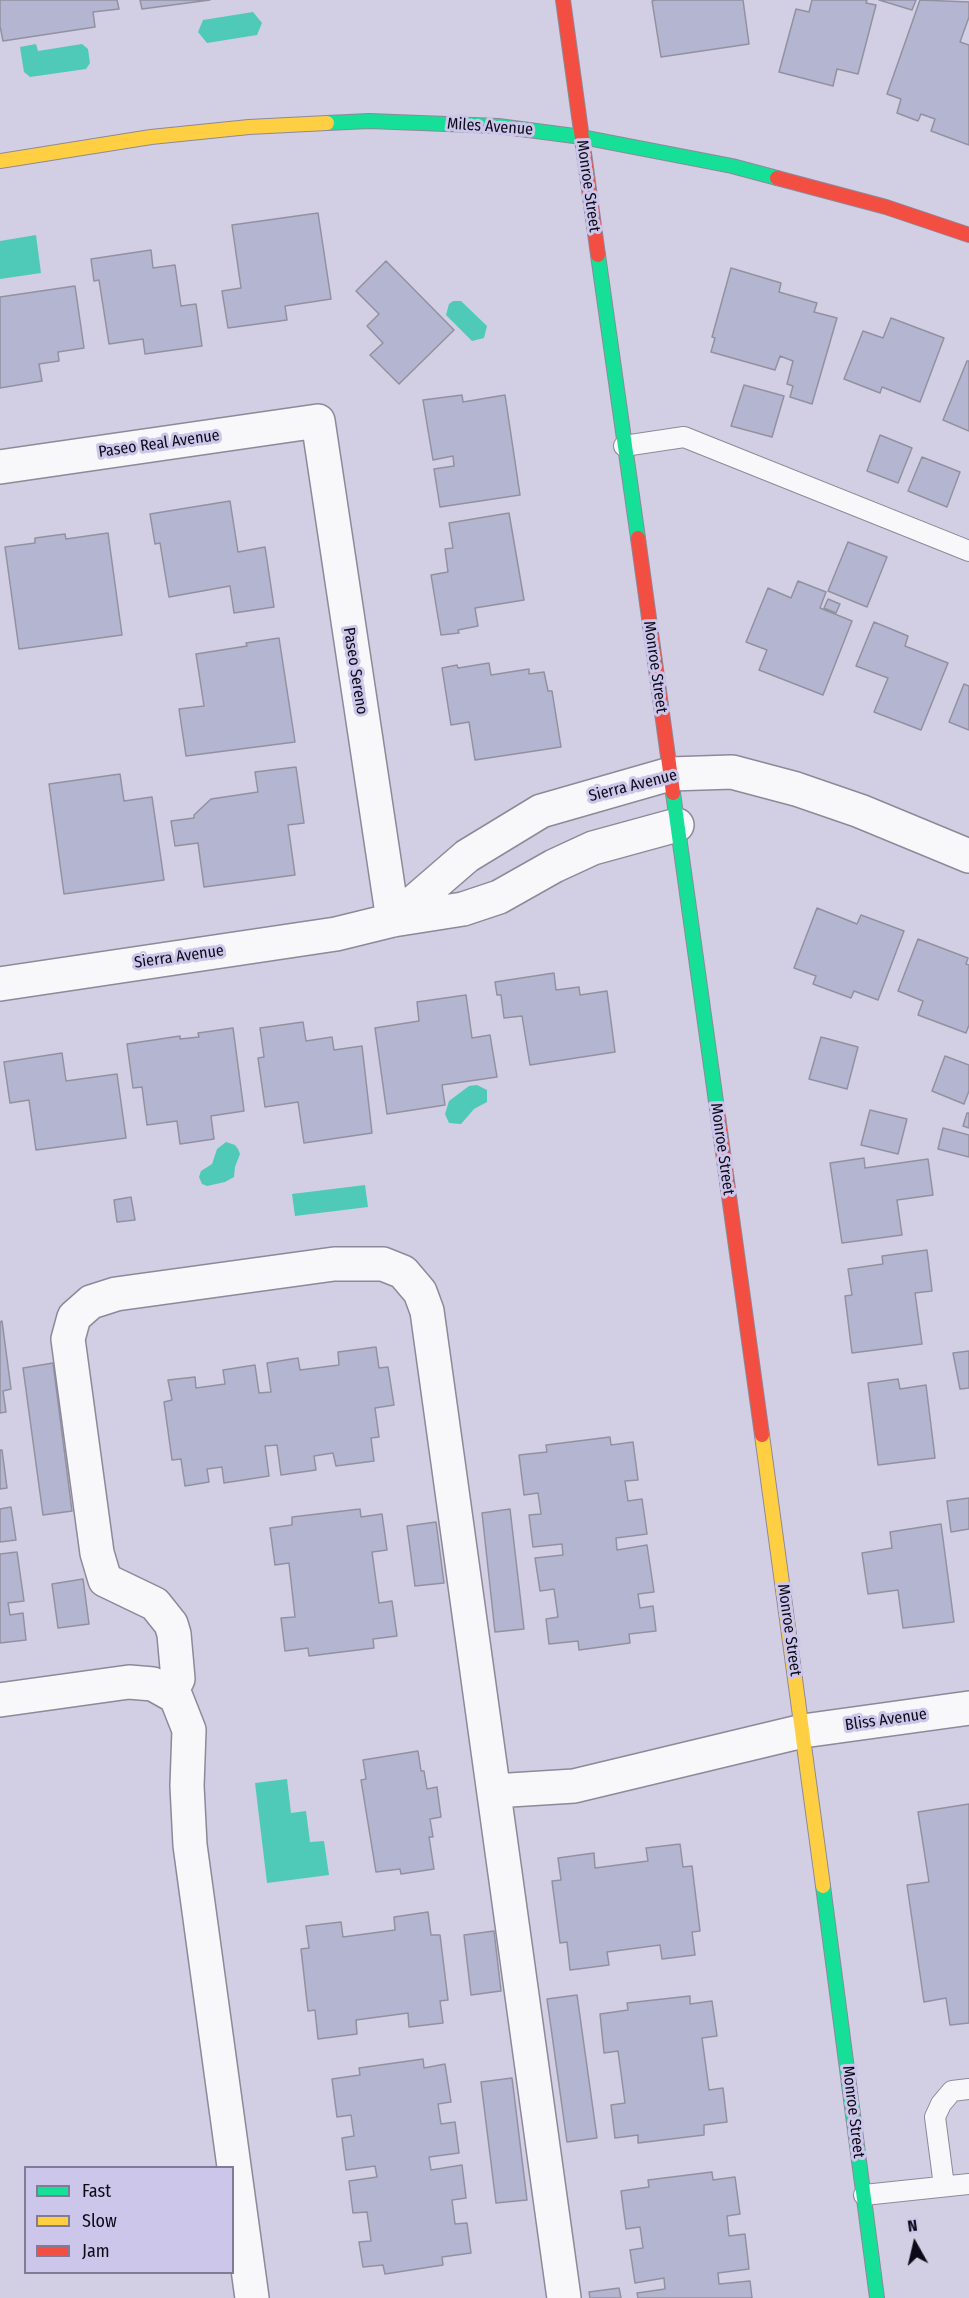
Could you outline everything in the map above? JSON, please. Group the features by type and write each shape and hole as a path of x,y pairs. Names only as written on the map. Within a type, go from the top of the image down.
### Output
{"main road":[{"name":"Monroe Street","path":"563,0 803,1731 877,2298"},
{"name":"Miles Avenue","path":"0,161 152,137 249,127 369,122 498,126 582,137 732,166 886,207 969,235"}],"street":[{"name":"Paseo Real Avenue","path":"0,467 318,421"},
{"name":"Paseo Sereno","path":"318,421 393,920"},
{"name":"Sierra Avenue","path":"393,920 467,856 541,811 670,774 732,772 796,789 860,811 969,856"},
{"name":"Sierra Avenue","path":"0,984 336,934 393,920 463,909 499,897 554,866 593,848 677,825"},
{"path":"170,1693 178,1679 171,1624 155,1604 105,1580 97,1553 68,1339 74,1317 91,1302 116,1294 334,1264 383,1264 403,1272 420,1292 427,1311 564,2298"},
{"path":"0,1700 129,1682 153,1684 176,1697 189,1730 187,1786 190,1845 234,2166"},
{"name":"Bliss Avenue","path":"494,1791 574,1786 803,1731 969,1708"},
{"path":"234,2166 252,2298"}],"lane":[{"path":"624,446 684,437 969,550"},
{"path":"944,2186 935,2117 940,2104 952,2091 969,2089"},
{"path":"864,2195 969,2184"}],"shaded area":[{"path":"253,12 262,23 257,35 207,43 198,32 203,20"},
{"path":"36,44 38,51 82,44 88,49 90,63 86,69 30,77 24,72 20,47"},
{"path":"36,235 41,273 0,279 0,241"},
{"path":"453,301 461,301 487,326 484,338 472,341 446,315 449,304"},
{"path":"477,1085 487,1090 487,1102 474,1109 461,1124 449,1123 445,1114 449,1101 469,1086"},
{"path":"226,1142 235,1145 240,1154 234,1177 225,1182 207,1186 202,1184 199,1177 201,1171 212,1164 217,1149"},
{"path":"365,1185 368,1207 295,1216 292,1194"},
{"path":"287,1779 291,1813 306,1811 310,1842 324,1841 329,1875 267,1883 255,1783"}],"building":[{"path":"0,0 117,0 119,9 93,12 95,27 3,41 0,26"},
{"path":"140,0 210,0 142,9"},
{"path":"743,0 749,44 661,57 652,1"},
{"path":"812,0 867,0 866,3 876,5 858,74 837,69 833,86 779,72 796,9 809,12"},
{"path":"879,0 916,0 912,10"},
{"path":"920,0 969,2 969,17 960,42 969,45 969,145 931,131 935,119 921,114 918,121 897,113 901,99 887,94"},
{"path":"318,213 331,299 285,306 287,320 228,328 222,291 241,288 232,225"},
{"path":"151,250 153,268 175,265 181,306 196,304 202,346 145,354 143,339 109,344 99,280 94,281 91,259"},
{"path":"386,261 454,330 399,384 370,355 383,343 367,326 379,314 356,291"},
{"path":"731,268 781,283 779,292 817,303 814,312 837,318 812,404 790,397 793,386 787,384 793,361 780,356 775,370 711,352 715,338 712,337"},
{"path":"75,286 84,348 58,352 59,361 39,364 42,381 0,388 0,297"},
{"path":"891,318 944,338 920,402 882,387 880,393 844,379 863,331 883,338"},
{"path":"967,361 969,361 969,431 943,420"},
{"path":"744,385 784,396 772,437 731,426"},
{"path":"462,395 463,402 505,395 520,495 440,507 434,469 454,466 453,456 433,460 423,400"},
{"path":"880,435 912,448 898,483 867,471"},
{"path":"922,457 960,472 947,507 908,491"},
{"path":"230,501 238,552 265,547 274,607 234,613 230,586 169,597 160,543 155,544 150,514"},
{"path":"509,513 524,600 475,608 478,626 458,630 459,633 441,635 431,575 448,572 445,549 453,548 449,523"},
{"path":"108,533 122,635 19,649 5,547 35,543 35,538 65,534 66,539"},
{"path":"848,542 887,557 867,607 828,591"},
{"path":"798,581 826,592 820,608 852,621 823,695 759,670 767,650 746,642 768,588 791,598"},
{"path":"828,599 840,604 836,613 824,608"},
{"path":"874,622 908,636 905,646 948,663 921,730 874,712 888,678 856,666"},
{"path":"279,638 295,742 186,756 179,709 204,706 196,654"},
{"path":"489,663 491,675 529,669 529,674 544,672 548,691 552,691 561,747 475,760 469,722 451,725 442,668"},
{"path":"964,684 969,686 969,730 949,722"},
{"path":"296,767 304,823 288,825 295,875 204,887 198,843 175,846 171,821 194,818 194,815 211,799 258,792 255,772"},
{"path":"120,774 124,801 152,797 164,880 64,894 49,784"},
{"path":"817,908 857,924 861,915 904,931 878,1000 854,991 851,998 813,984 816,976 794,968"},
{"path":"918,939 968,958 966,964 969,965 969,1025 966,1033 918,1015 923,1001 898,991"},
{"path":"554,973 556,990 579,987 580,995 607,991 615,1052 530,1065 522,1016 504,1018 501,995 497,995 495,982"},
{"path":"466,995 472,1038 490,1035 497,1077 442,1085 445,1105 387,1114 375,1028 419,1021 417,1002"},
{"path":"303,1022 306,1041 332,1037 334,1050 362,1046 372,1133 304,1143 298,1102 265,1107 258,1058 264,1057 260,1028"},
{"path":"233,1028 244,1111 211,1116 214,1139 180,1144 177,1121 147,1125 142,1087 133,1088 127,1044 180,1036 180,1039 199,1037 198,1033"},
{"path":"821,1037 858,1047 847,1089 809,1079"},
{"path":"62,1053 66,1081 117,1074 126,1138 36,1150 29,1100 10,1103 4,1062"},
{"path":"945,1056 969,1065 969,1091 964,1104 932,1091"},
{"path":"870,1110 907,1119 898,1154 861,1145"},
{"path":"967,1113 969,1113 969,1128 963,1126"},
{"path":"943,1128 969,1135 969,1157 938,1149"},
{"path":"864,1158 865,1168 928,1159 933,1195 897,1200 902,1235 842,1243 830,1163"},
{"path":"131,1197 135,1220 117,1222 114,1200"},
{"path":"927,1250 932,1291 915,1293 922,1344 852,1353 845,1296 852,1295 848,1269 883,1264 882,1256"},
{"path":"2,1321 11,1389 3,1391 6,1412 0,1413 0,1322"},
{"path":"376,1347 379,1368 388,1367 394,1405 375,1408 379,1437 371,1438 374,1461 336,1466 333,1453 314,1456 316,1470 281,1475 277,1445 265,1446 269,1476 224,1483 222,1467 207,1469 209,1482 185,1486 181,1459 172,1460 164,1402 172,1400 168,1380 195,1377 196,1388 225,1384 223,1370 255,1365 259,1393 271,1392 267,1363 298,1358 300,1370 339,1365 338,1352"},
{"path":"969,1351 969,1388 960,1389 953,1353"},
{"path":"53,1363 72,1511 43,1515 23,1368"},
{"path":"898,1379 900,1389 926,1385 935,1458 878,1465 868,1383"},
{"path":"610,1437 611,1445 633,1442 638,1480 625,1481 628,1501 642,1499 647,1534 616,1538 617,1550 647,1545 654,1592 638,1594 640,1608 653,1606 656,1631 629,1634 630,1643 579,1650 578,1641 549,1644 546,1619 558,1617 554,1589 540,1591 535,1558 563,1555 562,1544 533,1547 529,1515 541,1514 538,1493 524,1495 519,1455 547,1452 546,1445"},
{"path":"0,1450 2,1450 7,1488 0,1489"},
{"path":"969,1498 969,1529 951,1532 947,1501"},
{"path":"11,1507 16,1540 0,1542 0,1509"},
{"path":"360,1509 361,1517 382,1514 387,1550 372,1552 379,1603 392,1601 397,1636 373,1639 374,1648 309,1656 308,1648 285,1651 281,1618 295,1617 289,1563 275,1565 270,1528 292,1525 292,1517"},
{"path":"510,1509 524,1629 495,1632 482,1513"},
{"path":"436,1522 444,1583 415,1586 407,1526"},
{"path":"941,1524 954,1622 903,1628 898,1590 868,1594 862,1553 892,1548 890,1532"},
{"path":"17,1552 24,1601 8,1603 10,1615 23,1613 26,1640 0,1643 0,1554"},
{"path":"83,1579 89,1624 58,1628 52,1584"},
{"path":"418,1751 427,1789 437,1787 441,1817 430,1819 433,1837 429,1837 434,1869 401,1874 400,1869 376,1872 361,1780 366,1779 363,1760"},
{"path":"969,1804 969,2023 950,2025 946,1998 924,2002 907,1885 929,1882 918,1812"},
{"path":"680,1844 683,1867 692,1866 700,1931 692,1932 695,1955 662,1959 660,1945 607,1952 609,1965 570,1970 567,1942 560,1943 552,1881 561,1880 558,1858 594,1853 595,1868 648,1861 646,1848"},
{"path":"428,1912 431,1935 440,1935 448,2000 440,2001 443,2023 409,2027 408,2013 356,2020 357,2034 318,2039 315,2010 308,2011 301,1949 309,1948 306,1926 341,1922 343,1937 395,1930 394,1917"},
{"path":"494,1931 501,1991 471,1995 464,1935"},
{"path":"577,1995 597,2138 567,2142 547,1999"},
{"path":"690,1996 690,2004 712,2001 717,2036 702,2038 709,2090 723,2088 727,2122 704,2125 704,2135 638,2143 638,2135 615,2138 611,2105 625,2103 618,2051 604,2053 600,2014 628,2010 627,2003"},
{"path":"423,2059 424,2068 445,2064 451,2102 438,2104 441,2124 455,2122 459,2153 429,2157 431,2170 462,2165 466,2198 452,2200 455,2224 467,2223 471,2253 442,2257 443,2265 385,2274 383,2265 363,2267 359,2242 371,2241 367,2212 353,2213 349,2181 377,2177 375,2166 346,2170 342,2138 354,2136 351,2115 337,2117 332,2079 360,2075 359,2068"},
{"path":"512,2078 527,2200 496,2203 481,2082"},
{"path":"712,2172 713,2180 735,2177 740,2214 727,2216 729,2236 745,2234 749,2269 718,2273 719,2284 750,2281 752,2298 638,2298 637,2293 665,2289 664,2278 635,2283 630,2250 643,2248 640,2227 626,2229 621,2191 649,2187 648,2180"},
{"path":"619,2288 621,2298 590,2298 589,2292"}],"traffic: fast":[{"path":"327,123 369,121 498,126 582,137 732,166 777,178"},
{"path":"598,255 638,538"},
{"path":"673,793 717,1109"},
{"path":"823,1886 877,2298"}],"traffic: slow":[{"path":"0,161 151,137 249,127 327,123"},
{"path":"762,1435 823,1886"}],"traffic: jam":[{"path":"563,0 598,255"},
{"path":"777,178 886,207 969,235"},
{"path":"638,538 673,793"},
{"path":"717,1109 762,1435"}]}
